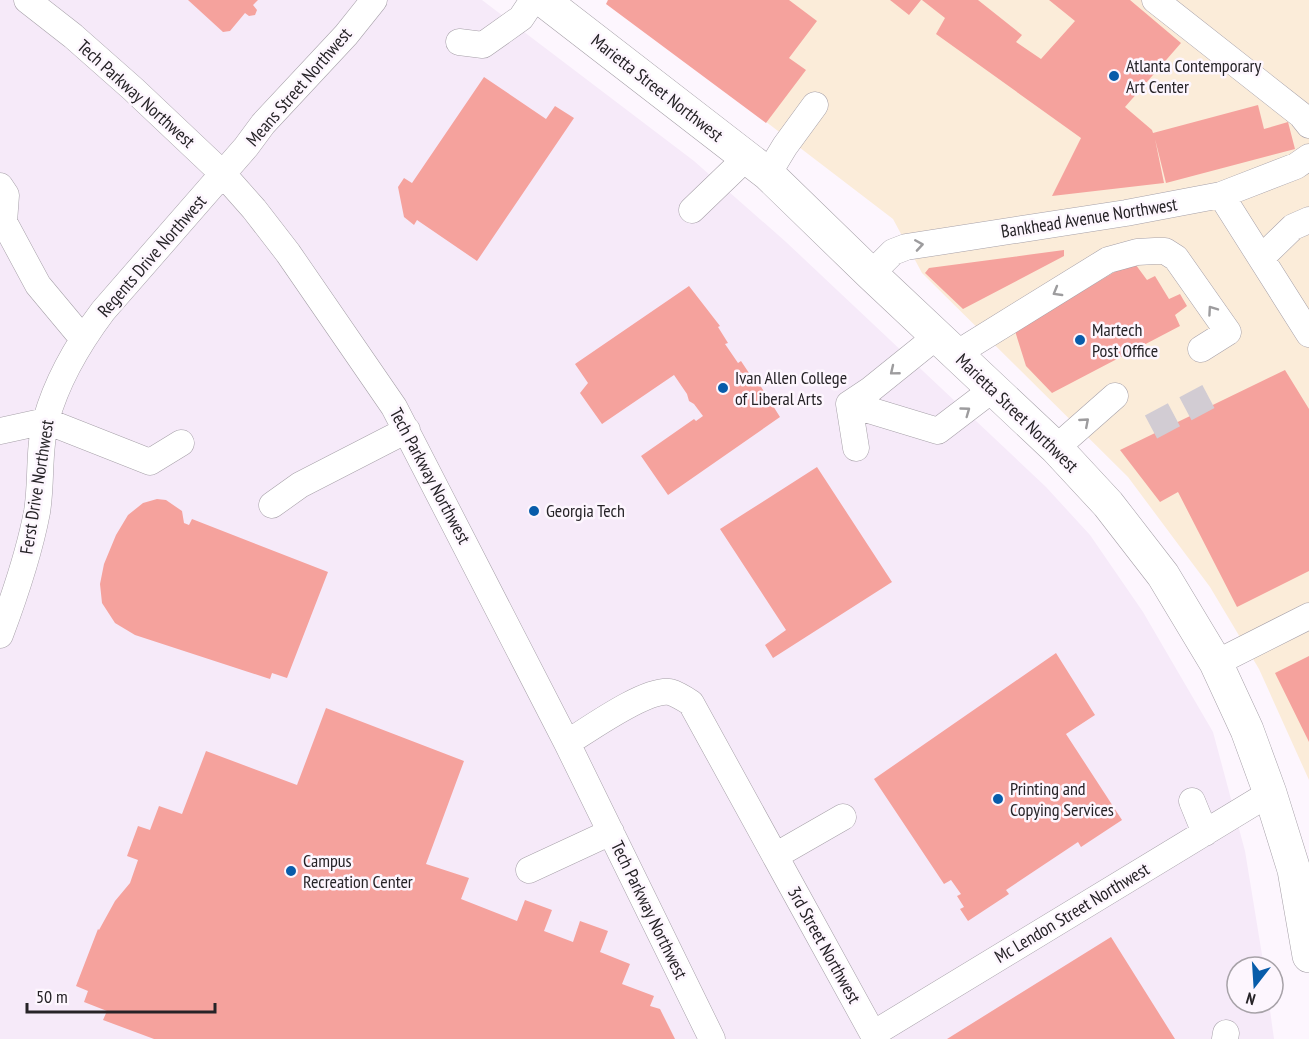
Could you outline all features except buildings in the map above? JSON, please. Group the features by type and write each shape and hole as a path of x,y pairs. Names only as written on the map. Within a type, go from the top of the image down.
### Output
{"main road":[{"name":"Marietta Street Northwest","path":"543,0 757,166 1056,448 1108,504 1163,575 1216,663 1247,730 1270,793 1293,870 1309,956"}],"street":[{"name":"Tech Parkway Northwest","path":"27,0 73,36 223,174 288,253 394,406 567,743 712,1039"},
{"name":"Means Street Northwest","path":"223,174 263,124 346,35 374,0"},
{"path":"459,42 483,45 520,18 533,0"},
{"path":"1155,0 1301,115 1309,125"},
{"path":"692,210 785,146 815,105"},
{"name":"Bankhead Avenue Northwest","path":"871,274 894,252 906,247 1126,213 1221,195 1296,166 1309,157"},
{"name":"Regents Drive Northwest","path":"82,339 103,311 223,174"},
{"path":"0,186 6,195 2,221 38,285 82,339"},
{"path":"1221,195 1309,334"},
{"path":"1261,258 1293,227 1309,220"},
{"path":"849,404 947,345 1108,260 1137,252 1165,251 1176,258 1228,332 1201,349"},
{"name":"Ferst Drive Northwest","path":"0,635 24,567 34,521 46,421 59,386 82,339"},
{"path":"849,404 938,431 993,389"},
{"path":"1056,448 1115,396"},
{"path":"849,404 856,447"},
{"path":"0,431 46,421 150,462 181,443"},
{"path":"272,505 300,485 408,430"},
{"path":"1216,663 1309,616"},
{"name":"3rd Street Northwest","path":"567,743 632,703 657,692 672,692 691,703 873,1034"},
{"name":"Mc Lendon Street Northwest","path":"873,1034 1270,793"},
{"path":"1192,801 1205,832"},
{"path":"775,856 843,817"},
{"path":"529,870 611,832"}],"shaded area":[{"name":"Georgia Tech","path":"0,0 482,0 694,161 786,242 1046,487 1090,535 1143,612 1213,732 1245,851 1262,955 1225,955 1225,1015 1271,1015 1274,1039 0,1039"},
{"path":"607,0 1309,0 1309,780 1259,669 1210,587 1128,477 922,273 893,219"}],"tunnel":[{"path":"1151,427 1217,392"}],"place":[{"name":"Atlanta Contemporary Art Center","path":"1114,76"},
{"name":"Martech Post Office","path":"1080,340"},
{"name":"Ivan Allen College of Liberal Arts","path":"723,388"},
{"name":"Georgia Tech","path":"534,511"},
{"name":"Printing and Copying Services","path":"998,799"},
{"name":"Campus Recreation Center","path":"291,871"}]}
